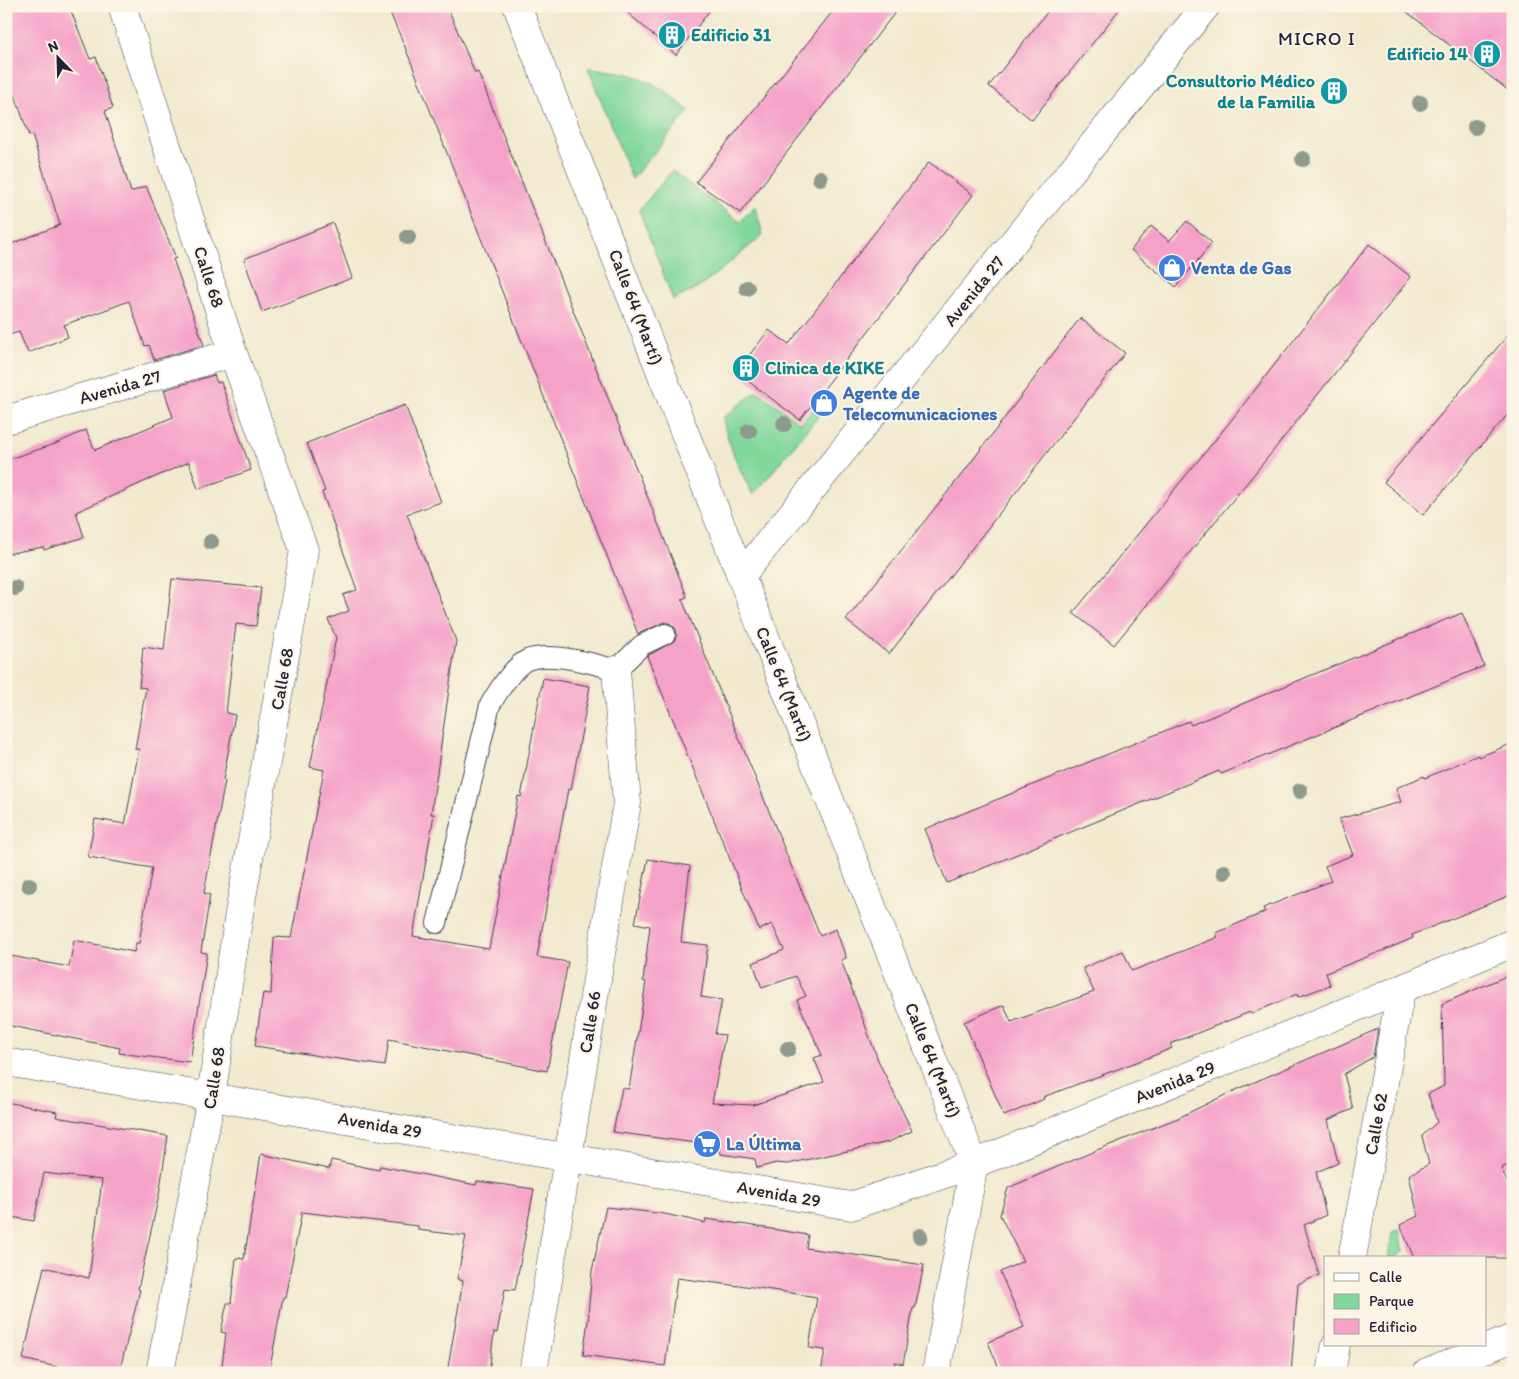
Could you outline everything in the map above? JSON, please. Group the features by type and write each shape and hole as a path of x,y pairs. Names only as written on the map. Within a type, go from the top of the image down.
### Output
{"street":[{"name":"Calle 68","path":"122,6 233,353 304,550 239,914 211,1096 160,1373"},
{"name":"Calle 64 (Martí)","path":"517,6 974,1164"},
{"name":"Avenida 27","path":"741,576 1206,6"},
{"name":"Avenida 27","path":"6,420 233,353"},
{"name":"Calle 66","path":"533,1373 567,1158 628,803 616,670"},
{"name":"Avenida 29","path":"6,1062 851,1206 974,1164 1513,944"},
{"name":"Calle 62","path":"1352,1256 1401,990"},
{"path":"936,1373 974,1164"},
{"path":"1427,1373 1513,1338"},
{"path":"1331,1373 1336,1346"}],"lane":[{"path":"437,923 490,705 506,680 526,660 550,657 580,660 616,670 642,645 665,634"}],"green space":[{"path":"588,68 623,73 643,79 673,97 689,111 632,179"},
{"path":"672,171 740,222 755,206 763,235 700,287 673,300 639,210"},
{"path":"757,391 801,424 815,407 822,412 753,495 735,458 723,418"},
{"path":"1399,1230 1403,1251 1397,1256 1388,1256 1392,1233"}],"building":[{"path":"6,6 69,6 90,59 96,57 113,108 105,111 131,192 146,186 176,258 173,259 204,345 154,360 149,345 145,346 129,301 64,325 68,337 28,353 19,332 6,336 6,246 60,225 32,135 29,136 6,69"},
{"path":"387,6 447,6 475,73 478,72 687,597 682,599 820,936 836,929 846,958 841,960 878,1060 912,1131 889,1142 787,1164 776,1163 757,1168 755,1159 721,1154 719,1146 613,1132 622,1088 629,1089 646,982 643,981 650,926 635,923 648,859 690,866 681,942 708,945 701,997 722,1000 715,1034 725,1035 712,1103 753,1105 824,1082 814,1058 822,1055 797,1000 806,996 796,976 762,988 753,963 784,950 772,924 759,930 647,656 674,641 677,635 676,629 671,624 665,622 638,634"},
{"name":"Edificio 31","path":"620,6 713,6 676,55"},
{"path":"837,6 900,6 740,213 696,182"},
{"path":"1052,6 1122,6 1032,120 989,86"},
{"name":"Edificio 14","path":"1399,6 1513,6 1513,94"},
{"path":"929,162 973,195 800,420 736,372 769,330 789,344"},
{"name":"Venta de Gas","path":"1187,221 1212,243 1176,287 1131,250 1151,226 1169,241"},
{"path":"333,223 352,278 262,312 244,259"},
{"path":"1369,244 1411,277 1273,451 1114,645 1073,613 1229,423"},
{"path":"1080,318 1125,353 889,654 846,620 966,469"},
{"path":"1513,329 1513,408 1423,515 1384,482"},
{"path":"214,375 217,383 221,382 251,470 198,489 189,462 76,512 84,537 44,550 43,547 6,554 6,460 55,444 86,430 95,450 173,417 164,390"},
{"path":"405,405 441,502 407,514 456,641 431,814 434,814 413,936 489,949 518,796 521,797 543,678 590,686 571,790 568,789 537,957 568,962 547,1071 389,1039 385,1066 255,1046 263,993 271,994 274,937 291,938 324,770 310,767 336,638 328,619 349,611 343,595 357,590 322,492 325,491 307,443"},
{"path":"172,579 261,588 256,626 236,624 226,713 235,715 204,893 210,895 201,952 207,953 190,1062 119,1053 120,1048 6,1025 6,955 69,967 74,940 134,952 136,943 139,943 152,868 88,857 95,819 125,824 139,749 135,749 146,688 139,687 143,647 164,650"},
{"path":"1462,613 1484,666 1221,774 1219,771 947,883 925,829 1189,721 1191,725"},
{"path":"1513,743 1513,894 1412,935 1413,938 1387,949 1326,973 1330,985 1298,997 1297,994 1251,1014 1250,1012 1170,1044 1172,1048 1043,1097 1044,1099 1004,1116 964,1022 1004,1005 1011,1022 1094,992 1083,968 1123,951 1132,971 1218,937 1216,933 1265,912 1263,908 1331,881 1325,866 1353,855 1339,819 1401,802 1396,788"},
{"path":"1513,973 1513,1163 1501,1168 1513,1195 1513,1258 1413,1256 1400,1225 1418,1216 1409,1175 1429,1164 1422,1136 1437,1122 1428,1094 1444,1086 1442,1004"},
{"path":"1378,1029 1373,1057 1344,1074 1353,1109 1328,1120 1338,1163 1316,1172 1326,1215 1304,1225 1319,1275 1298,1284 1291,1373 1001,1373 988,1342 1024,1327 1000,1272 1023,1261 1000,1215 1008,1188 1178,1118 1229,1093"},
{"path":"6,1102 57,1112 56,1117 168,1136 159,1195 138,1289 140,1290 119,1373 82,1373 23,1359 44,1267 89,1278 102,1180 44,1173 34,1221 6,1216"},
{"path":"261,1154 329,1169 331,1160 379,1170 380,1166 476,1185 477,1181 534,1189 515,1290 505,1289 497,1333 494,1332 489,1373 447,1373 463,1281 457,1279 466,1236 418,1230 418,1226 302,1212 285,1297 283,1297 269,1373 221,1373 226,1333 221,1332 227,1303 231,1303 236,1258 244,1259"},
{"path":"606,1207 665,1214 705,1223 706,1219 808,1235 806,1248 924,1265 915,1308 913,1308 903,1364 895,1362 892,1373 821,1373 825,1350 809,1348 817,1297 677,1278 665,1366 583,1355 589,1314 592,1271"}],"place":[{"name":"Edificio 31","path":"672,35"},
{"name":"Edificio 14","path":"1487,54"},
{"name":"Consultorio Médico de la Familia","path":"1334,91"},
{"name":"Venta de Gas","path":"1172,268"},
{"name":"Clinica de KIKE","path":"746,368"},
{"name":"Agente de Telecomunicaciones","path":"824,403"},
{"name":"La Última","path":"707,1144"}],"district":[{"name":"MICRO I","path":"1317,38"}]}
